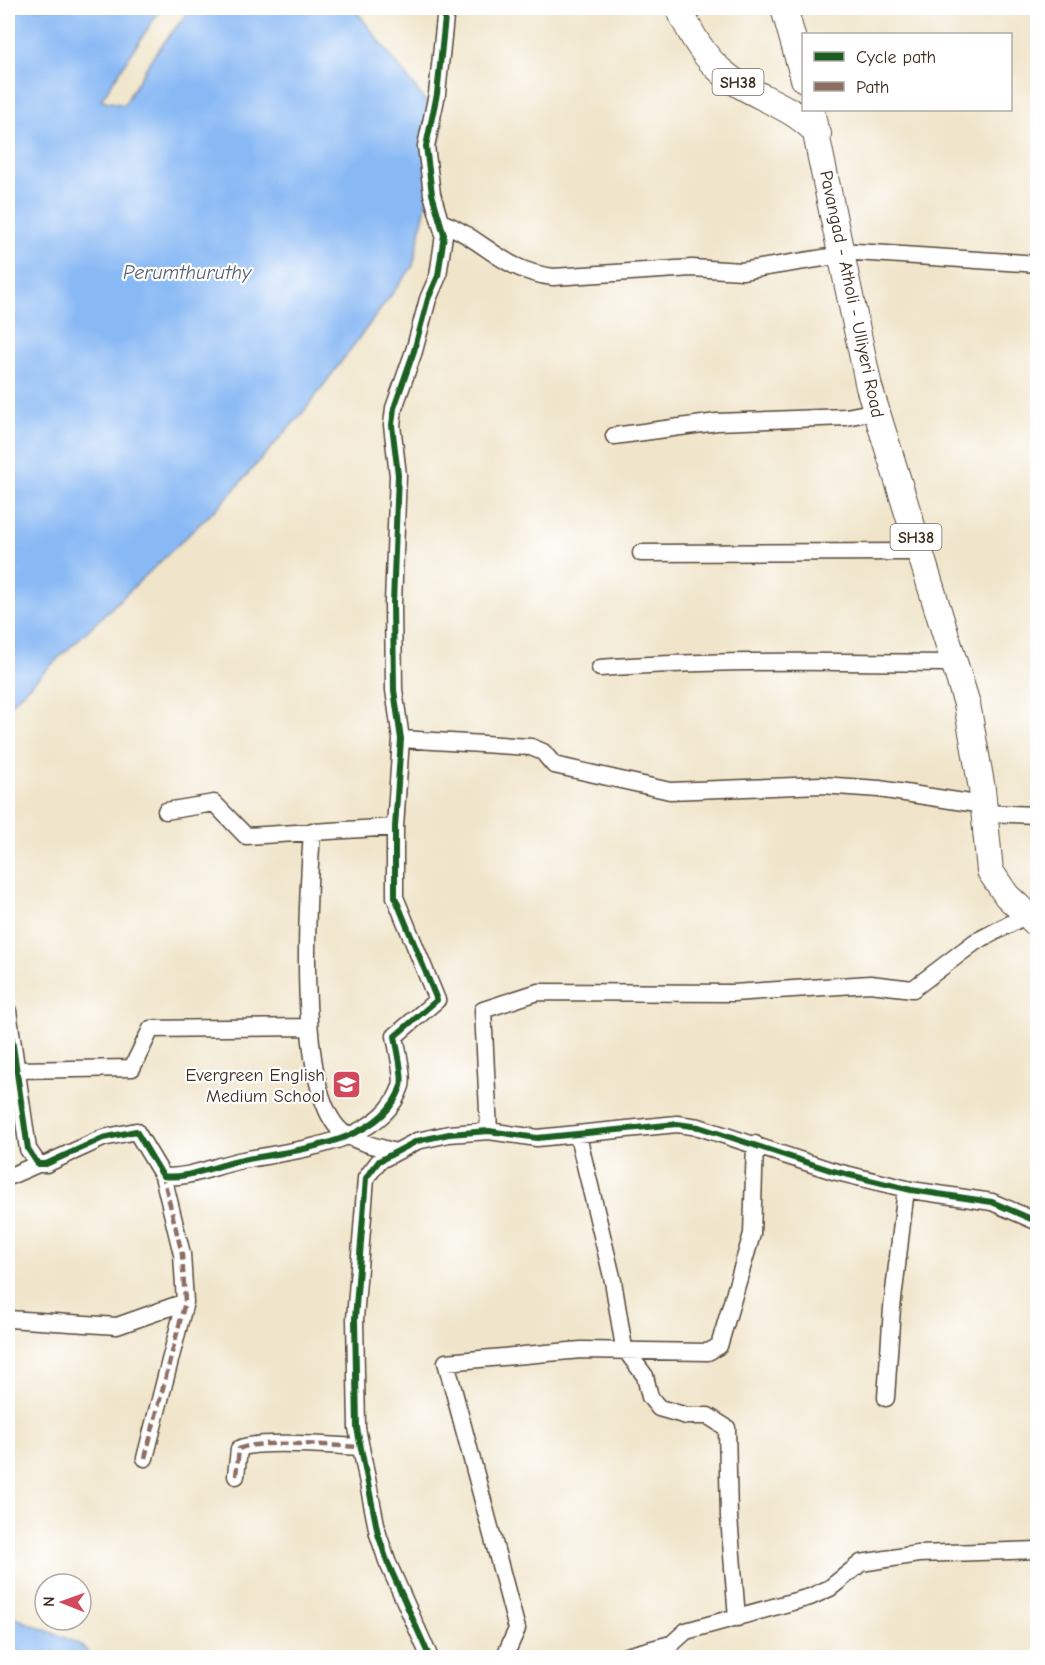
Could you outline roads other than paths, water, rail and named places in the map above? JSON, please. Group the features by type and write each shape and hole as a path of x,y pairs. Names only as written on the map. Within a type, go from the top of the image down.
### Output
{"main road":[{"name":"SH38","path":"679,8 697,44 723,74 804,118 818,135"},
{"path":"784,8 802,72"},
{"name":"Pavangad - Atholi - Ulliyeri Road","path":"812,111 877,411 967,704 984,809 990,871 1007,896 1032,920"}],"street":[{"path":"164,1176 176,1178 216,1165 353,1136 388,1109 402,1085 395,1036 437,1000 395,897 395,827 401,738 394,690 393,592 398,475 392,425 393,408 414,351 428,299 438,276 444,235 432,194 426,146 437,94 446,8"},
{"path":"441,222 454,227 482,248 531,275 553,277 693,268 742,271 842,253 1038,264"},
{"path":"614,436 717,422 846,417 877,411"},
{"path":"641,553 921,552"},
{"path":"600,668 798,660 872,664 954,663"},
{"path":"401,738 531,747 543,752 554,765 670,791 821,785 879,789 984,809 1038,815"},
{"path":"166,811 214,803 246,836 395,827"},
{"path":"312,831 306,917 309,1027 315,1066 327,1107 341,1131 396,1152"},
{"path":"489,1131 483,1010 538,992 732,993 870,984 913,990 975,942 1032,920"},
{"path":"8,1011 28,1149 38,1164"},
{"path":"16,1070 132,1068 151,1029 309,1027"},
{"path":"430,1658 387,1561 376,1524 357,1428 355,1319 366,1178 379,1161 417,1141 449,1134 489,1131 537,1138 578,1136 677,1124 699,1127 833,1171 906,1189 992,1202 1038,1222"},
{"path":"8,1177 38,1164 46,1164 103,1138 136,1131 164,1176 182,1254 185,1302 145,1458"},
{"path":"578,1136 613,1281 625,1351 645,1376 650,1397 659,1408 687,1416 708,1416 727,1428 729,1516 737,1618"},
{"path":"504,1658 517,1629 446,1362 581,1350 708,1352 719,1346 752,1234 755,1144"},
{"path":"886,1398 892,1308 906,1189"},
{"path":"8,1319 117,1326 185,1302"},
{"path":"236,1476 239,1449 243,1447 265,1444 361,1447"},
{"path":"619,1658 668,1651 686,1631 737,1618 830,1588 861,1563 918,1554 1038,1550"}],"water":[{"name":"Perumthuruthy","path":"8,8 161,8 101,100 124,105 152,58 191,8 354,8 443,124 413,266 305,410 222,503 8,706"},
{"path":"8,1615 33,1625 33,1632 50,1632 77,1643 94,1657 8,1657"}],"place":[{"name":"Evergreen English Medium School","path":"346,1085"}]}
